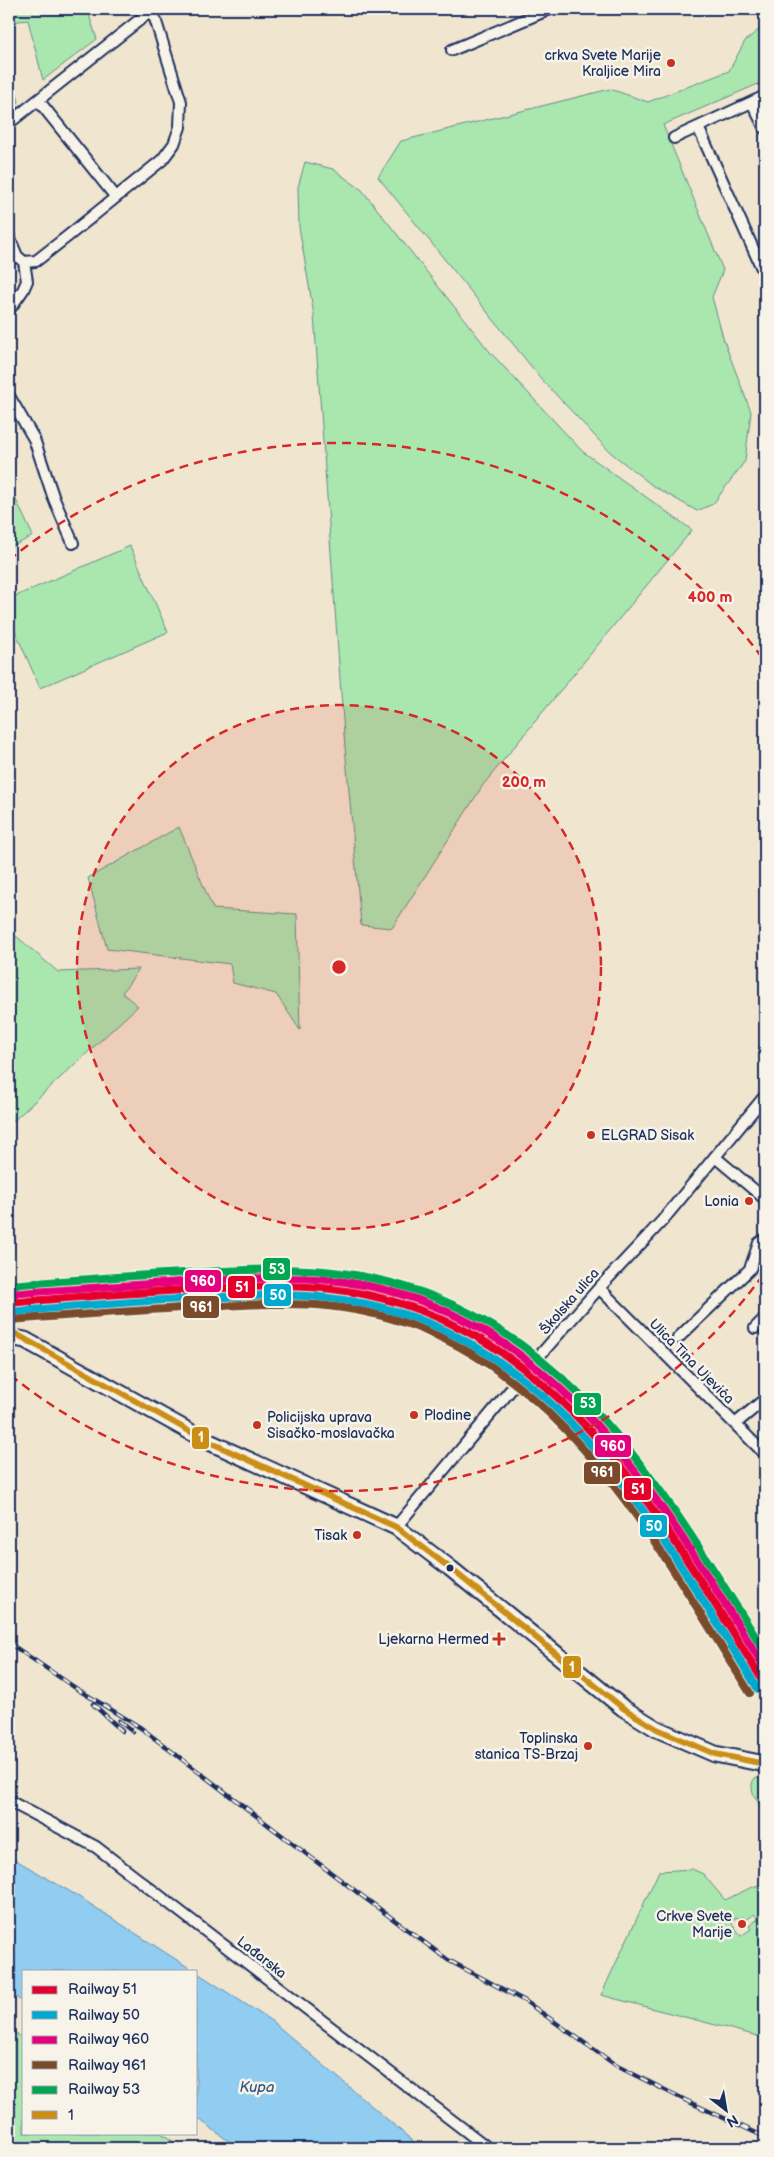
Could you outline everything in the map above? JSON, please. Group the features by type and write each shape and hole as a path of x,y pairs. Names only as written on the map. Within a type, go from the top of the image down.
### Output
{"main road":[{"path":"9,1337 25,1340 212,1444 396,1527 639,1719 686,1743 715,1754 765,1764"}],"street":[{"path":"9,123 152,9 180,102 180,127 177,138 166,156 36,260 24,262"},
{"path":"452,50 550,9"},
{"path":"674,138 765,96"},
{"path":"38,100 115,196"},
{"path":"752,102 765,129"},
{"path":"698,127 765,275"},
{"path":"9,237 17,256 24,262 27,281 9,310"},
{"path":"9,396 34,439 54,500 73,542"},
{"name":"Školska ulica","path":"396,1527 599,1288 662,1221 765,1096"},
{"path":"715,1157 765,1199"},
{"path":"678,1338 750,1268 759,1243 765,1239"},
{"name":"Ulica Tina Ujevića","path":"599,1288 765,1454"},
{"path":"756,1328 765,1318"},
{"path":"9,1330 25,1340"},
{"path":"735,1424 765,1399"},
{"name":"Lađarska","path":"9,1801 96,1847 488,2148"}],"green space":[{"path":"9,9 87,9 97,39 43,80 28,20 9,22"},
{"path":"765,25 765,81 663,125 723,270 712,297 724,341 751,412 745,461 713,504 697,511 653,486 610,452 543,381 378,177 401,141 610,89 648,102 729,71 745,41"},
{"path":"9,65 19,102 9,112"},
{"path":"305,162 333,169 362,190 490,352 582,451 692,530 483,785 392,928 361,925 344,735 314,315 299,227 298,187"},
{"path":"9,485 33,536 9,548"},
{"path":"130,546 168,632 40,688 9,617 9,599"},
{"path":"179,827 213,909 297,914 300,1030 276,994 233,983 230,964 107,949 88,878"},
{"path":"9,930 58,972 139,969 122,993 138,1006 9,1125"},
{"path":"755,1778 765,1778 765,1813 753,1791 752,1787"},
{"path":"692,1869 703,1874 725,1900 765,1883 765,2038 601,1995 659,1871","holes":["754,1914 758,1919 749,1926 751,1929 741,1936 731,1922 737,1917 739,1919 743,1917 745,1920"]},
{"path":"9,2029 22,2038 22,2134 162,2134 183,2148 9,2148"}],"water":[{"path":"9,1856 76,1895 192,1970 22,1970 22,2002 9,1992"},
{"name":"Kupa","path":"198,1973 273,2022 421,2148 238,2148 198,2118"}],"railway":[{"path":"9,1643 77,1689 141,1728 448,1960 525,2001 617,2066 765,2137"},
{"path":"93,1704 122,1731"},
{"path":"119,1721 133,1732"}],"rail line":[{"name":"53","path":"9,1285 235,1270 317,1270 411,1288 479,1318 539,1358 592,1407 640,1463 683,1524 765,1652"},
{"name":"960","path":"9,1294 236,1279 330,1280 408,1297 477,1327 537,1368 591,1419 639,1477 683,1539 765,1668"},
{"name":"51","path":"9,1303 181,1290 268,1286 316,1287 410,1307 479,1338 539,1381 592,1432 639,1491 683,1554 765,1684"},
{"name":"50","path":"10,1312 180,1299 267,1295 314,1296 406,1315 474,1346 533,1388 586,1440 634,1498 677,1560 758,1689"},
{"name":"961","path":"11,1320 218,1306 265,1304 327,1306 403,1322 470,1353 529,1395 581,1446 628,1504 671,1566 750,1693"}],"transit line":[{"name":"1","path":"9,1330 205,1440 396,1527 450,1568 623,1708 657,1729 715,1754 765,1764"}],"place":[{"name":"crkva Svete Marije Kraljice Mira","path":"671,63"},
{"name":"ELGRAD Sisak","path":"591,1135"},
{"name":"Lonia","path":"749,1201"},
{"name":"Plodine","path":"414,1415"},
{"name":"Policijska uprava Sisačko-moslavačka","path":"257,1425"},
{"name":"Tisak","path":"357,1535"},
{"name":"Ljekarna Hermed","path":"499,1639"},
{"name":"Toplinska stanica TS-Brzaj","path":"588,1746"},
{"name":"Crkve Svete Marije","path":"742,1924"}]}
